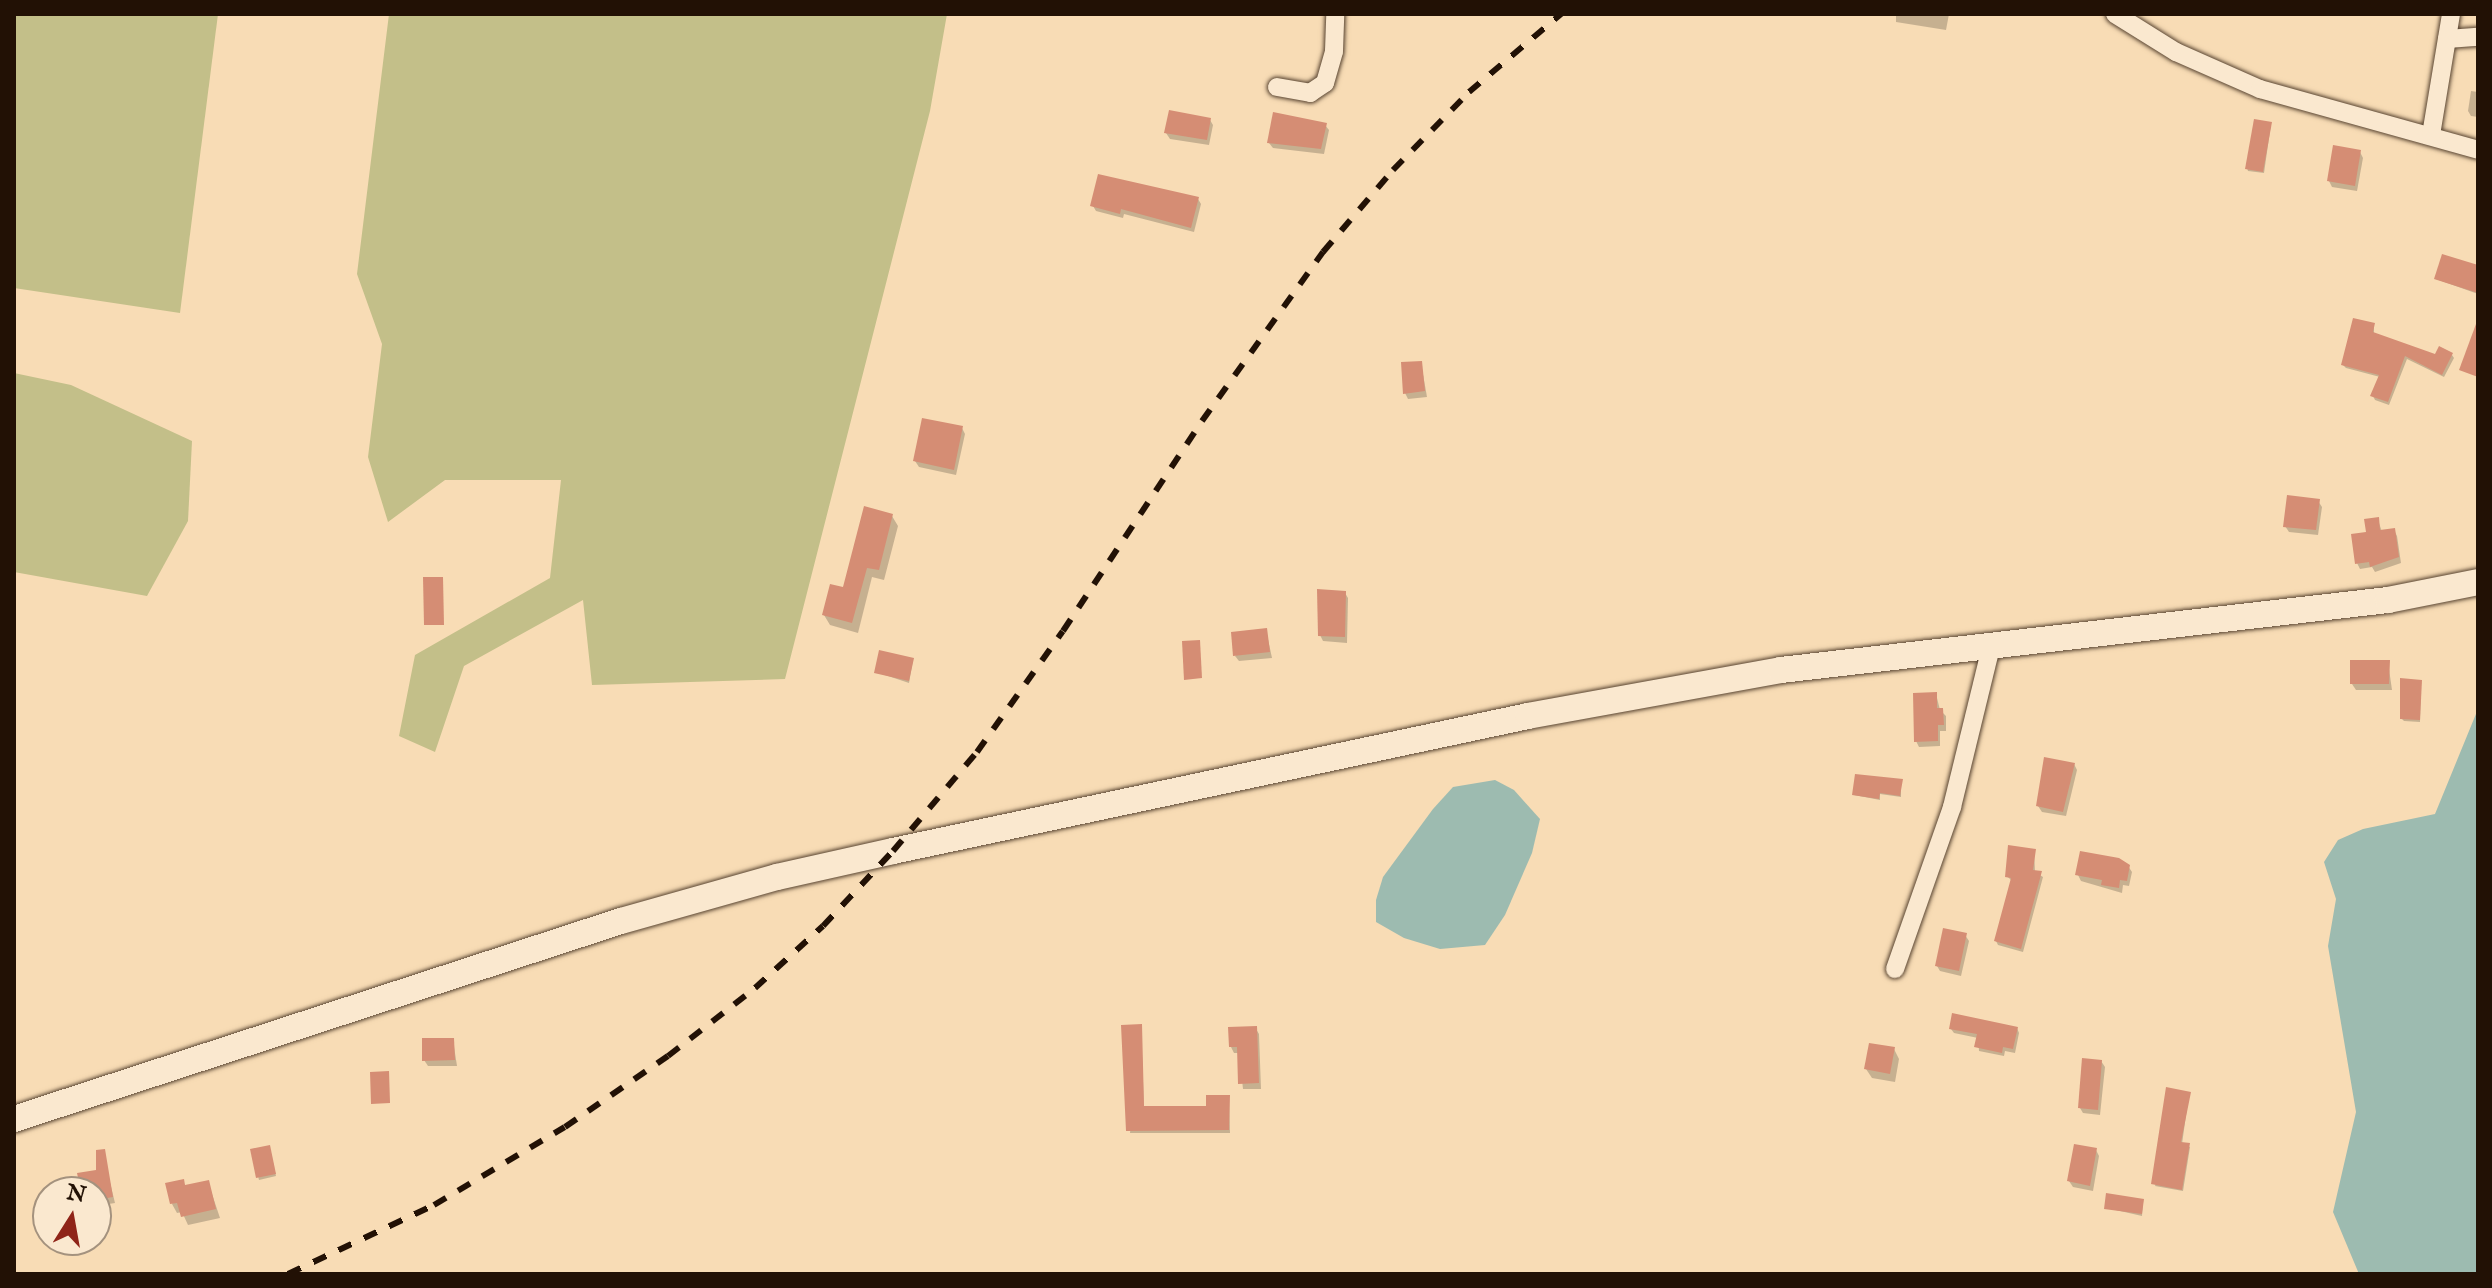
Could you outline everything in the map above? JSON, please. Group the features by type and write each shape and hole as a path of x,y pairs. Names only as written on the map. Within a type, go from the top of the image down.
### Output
{"street":[{"path":"1277,87 1310,93 1325,83 1334,51 1335,14"},
{"path":"2115,14 2176,52 2260,89 2478,150"},
{"path":"2431,135 2451,14"},
{"path":"2447,39 2478,37"},
{"path":"14,1119 534,949 777,877 1543,713 1781,670 1992,643 2388,600 2478,582"},
{"path":"1895,969 1952,807 1992,643"}],"shaded area":[{"path":"14,14 218,14 180,313 14,288"},
{"path":"389,14 947,14 930,111 785,679 592,685 583,600 464,666 435,752 399,736 415,655 550,578 561,480 445,480 388,522 368,457 382,344 357,274"},
{"path":"14,373 71,385 192,441 188,521 147,596 14,572"}],"water":[{"path":"2478,709 2478,1274 2359,1274 2333,1212 2356,1112 2328,946 2336,899 2324,862 2338,840 2363,829 2435,814"},
{"path":"1495,780 1514,790 1540,819 1532,853 1505,915 1485,945 1440,949 1404,938 1376,922 1376,900 1383,877 1433,809 1453,787"}],"building":[{"path":"1169,110 1211,118 1207,140 1164,133"},
{"path":"1273,112 1327,123 1321,149 1267,143"},
{"path":"2254,119 2272,122 2263,172 2245,169"},
{"path":"2333,145 2361,150 2355,186 2327,181"},
{"path":"1098,174 1199,197 1191,228 1121,209 1120,214 1090,206"},
{"path":"2442,254 2478,265 2478,293 2434,279"},
{"path":"2353,318 2375,323 2373,332 2435,354 2439,346 2453,353 2442,375 2405,356 2388,402 2370,396 2379,375 2341,365"},
{"path":"2478,325 2478,377 2459,370"},
{"path":"1422,361 1425,391 1403,394 1401,362"},
{"path":"922,418 963,426 954,470 913,461"},
{"path":"2287,495 2320,499 2316,530 2283,527"},
{"path":"864,506 893,514 879,570 867,568 852,623 822,615 830,584 843,587"},
{"path":"2379,517 2380,530 2395,528 2399,557 2370,567 2369,562 2355,564 2351,534 2366,532 2364,519"},
{"path":"423,577 443,577 444,625 424,625"},
{"path":"1317,589 1346,591 1345,637 1318,636"},
{"path":"1267,628 1270,652 1233,656 1231,632"},
{"path":"1200,640 1202,678 1184,680 1182,641"},
{"path":"879,650 914,658 909,681 874,673"},
{"path":"2350,660 2390,660 2389,684 2350,684"},
{"path":"2400,678 2422,680 2420,720 2400,719"},
{"path":"1937,692 1937,708 1943,708 1944,725 1938,725 1938,741 1914,742 1913,693"},
{"path":"2044,757 2075,763 2063,812 2036,806"},
{"path":"1855,774 1903,779 1900,796 1880,793 1879,799 1852,795"},
{"path":"2008,845 2036,849 2033,870 2042,871 2021,949 1994,941 2011,878 2005,877"},
{"path":"2080,851 2119,858 2130,865 2127,881 2120,880 2119,888 2101,885 2102,880 2075,875"},
{"path":"1943,928 1967,933 1959,971 1935,966"},
{"path":"1952,1013 2018,1027 2013,1049 2003,1047 2002,1053 1974,1047 1977,1034 1949,1029"},
{"path":"1142,1024 1144,1106 1206,1106 1206,1095 1230,1095 1229,1130 1126,1131 1121,1025"},
{"path":"1257,1026 1259,1083 1238,1084 1237,1047 1229,1047 1228,1027"},
{"path":"422,1038 454,1038 455,1060 422,1061"},
{"path":"1869,1043 1895,1047 1890,1074 1864,1069"},
{"path":"2082,1058 2102,1060 2098,1110 2078,1108"},
{"path":"389,1071 390,1103 371,1104 370,1072"},
{"path":"2166,1087 2191,1092 2181,1142 2190,1143 2182,1190 2151,1184"},
{"path":"2074,1144 2097,1148 2090,1186 2067,1181"},
{"path":"270,1145 276,1174 256,1178 250,1149"},
{"path":"105,1149 110,1176 78,1176 77,1173 96,1170 96,1150"},
{"path":"184,1179 185,1185 209,1180 216,1209 181,1217 177,1203 170,1204 165,1183"},
{"path":"2106,1193 2144,1199 2142,1214 2104,1209"}],"railway":[{"path":"288,1274 434,1205 565,1127 668,1056 755,988 823,926 893,851 977,752 1063,631 1202,421 1323,252 1393,170 1469,92 1561,14"}]}
